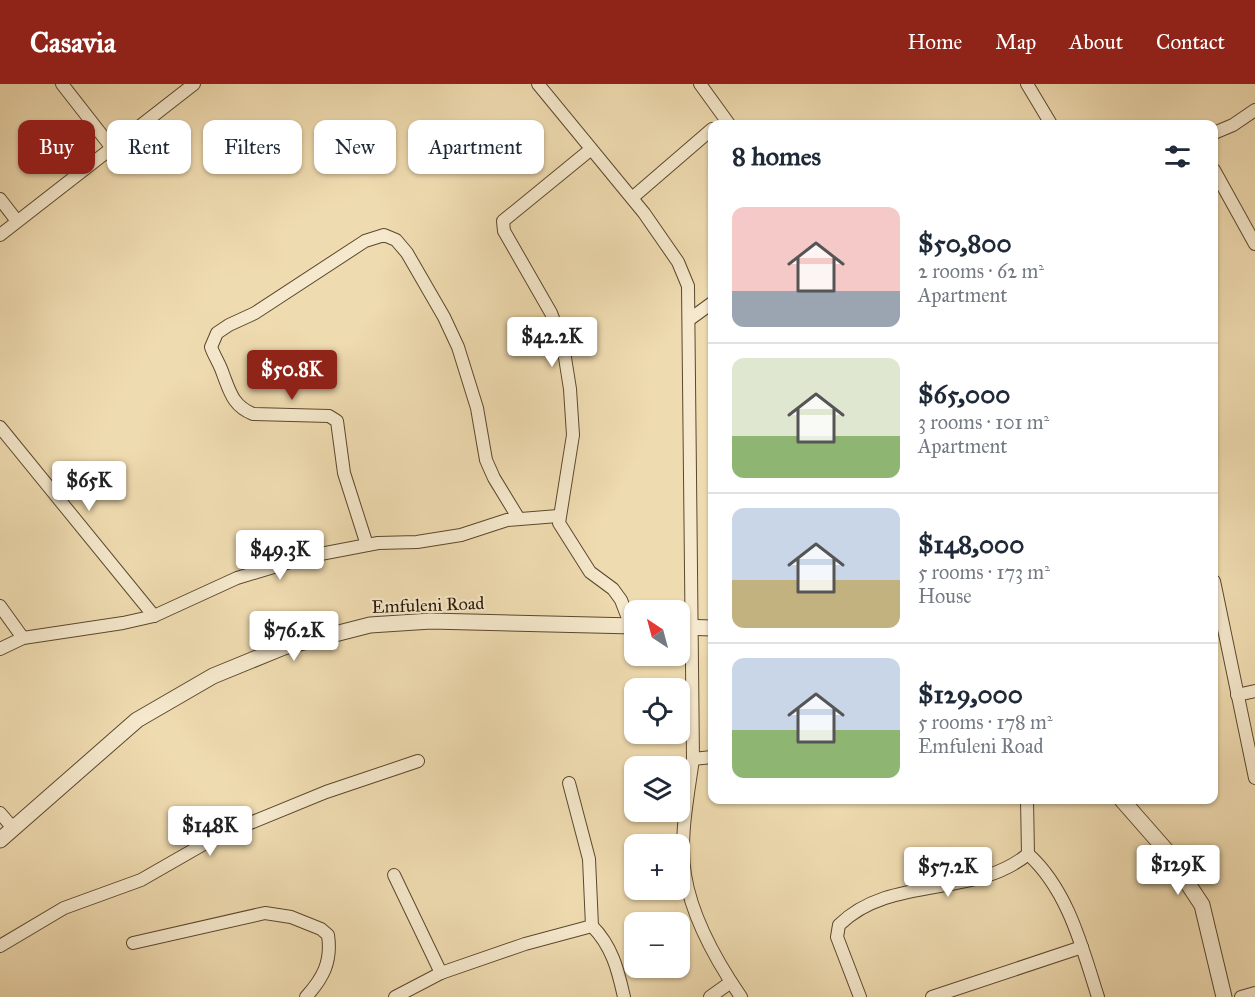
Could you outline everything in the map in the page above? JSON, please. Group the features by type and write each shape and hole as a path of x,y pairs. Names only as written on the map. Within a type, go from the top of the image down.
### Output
{"street":[{"path":"62,84 107,142"},
{"path":"148,120 194,84"},
{"path":"538,84 590,150 632,198 683,270 688,286 690,319 685,600"},
{"path":"700,84 723,120"},
{"path":"1026,84 1048,120"},
{"path":"1218,131 1233,125 1255,110"},
{"path":"632,198 708,132"},
{"path":"590,150 503,221 504,231 551,313 559,331 565,357 573,435 558,516 562,529 590,572 612,589 624,606"},
{"path":"0,235 107,152"},
{"path":"1218,177 1255,243"},
{"path":"0,200 17,221"},
{"path":"367,545 344,473 337,421 329,416 269,415 244,410 227,389 223,372 211,347 217,333 229,325 264,307 364,241 384,235 396,240 407,253 444,317 458,347 477,408 486,460 494,478 519,519"},
{"path":"690,319 708,306"},
{"path":"0,427 154,616"},
{"path":"0,649 23,638 154,616 237,578 310,556 367,545 461,535 519,519 558,516"},
{"path":"1218,601 1255,778"},
{"path":"0,606 23,638"},
{"name":"Emfuleni Road","path":"0,840 12,827 137,720 213,676 284,647 370,625 431,621 624,626"},
{"path":"690,628 708,628"},
{"path":"687,666 693,759 686,824 685,873 691,899 702,926 741,997"},
{"path":"1237,695 1255,691"},
{"path":"693,759 708,757"},
{"path":"0,946 64,908 141,880 216,837 326,792 418,761"},
{"path":"569,783 588,859 592,926 604,938 618,968 624,997"},
{"path":"1027,804 1028,854 1047,871 1082,947 1098,997"},
{"path":"1126,804 1165,849 1202,905 1224,997"},
{"path":"0,813 12,827"},
{"path":"860,997 837,937 838,925 846,917 882,897 1003,871 1028,854"},
{"path":"394,875 441,973"},
{"path":"133,943 265,913 291,917 321,929 328,935 328,964 319,982 306,997"},
{"path":"395,997 441,973 525,944 592,926"},
{"path":"932,997 1082,947"},
{"path":"710,997 731,982"},
{"path":"1241,997 1255,993"}]}
